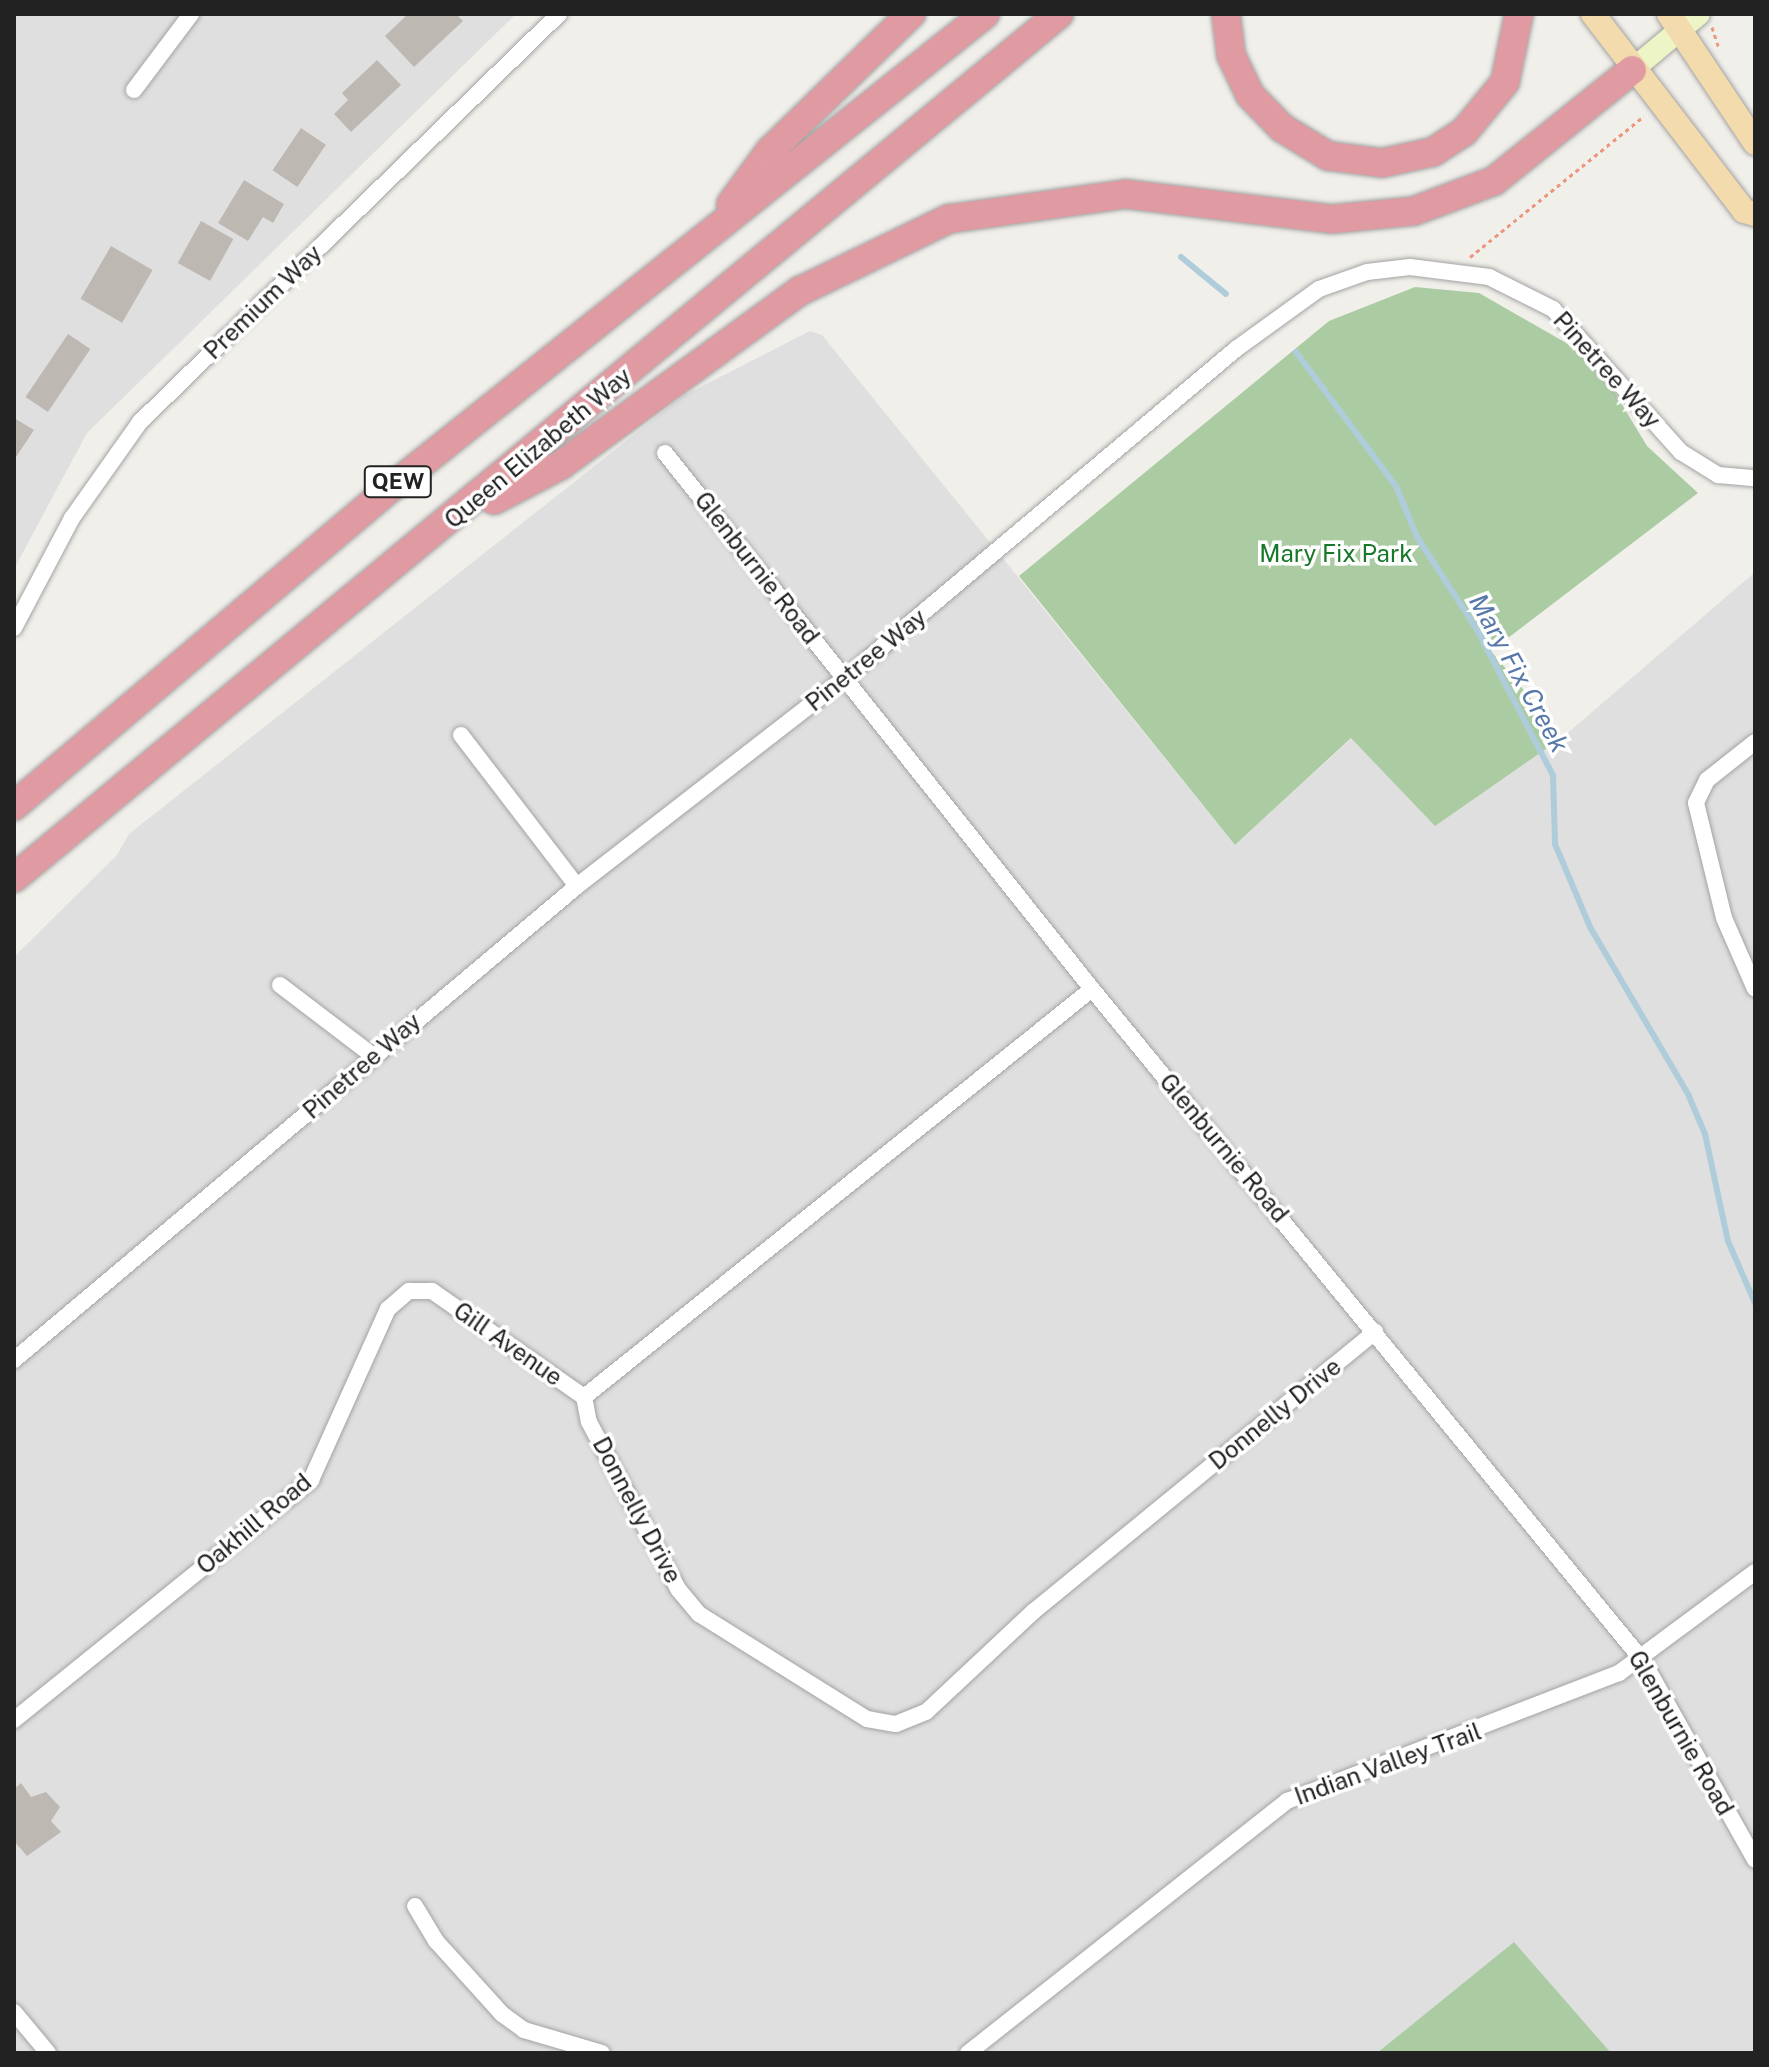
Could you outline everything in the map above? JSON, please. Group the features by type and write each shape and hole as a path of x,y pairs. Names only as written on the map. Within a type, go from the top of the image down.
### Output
{"highway":[{"path":"706,236 770,151 911,14"},
{"name":"QEW","path":"14,806 392,487 985,14"},
{"name":"Queen Elizabeth Way","path":"14,878 447,525 1059,14"},
{"path":"1226,14 1231,55 1250,95 1282,128 1328,156 1382,163 1433,152 1464,132 1505,82 1519,14"},
{"path":"447,525 561,465 800,291 948,219 1125,194 1333,219 1414,211 1494,181 1632,70"}],"main road":[{"path":"1593,14 1632,70 1744,211 1755,214"},
{"path":"1675,23 1755,143"}],"street":[{"path":"134,90 191,14"},
{"name":"Premium Way","path":"14,628 72,518 140,422 559,14"},
{"path":"1632,70 1675,23 1699,14"},
{"name":"Pinetree Way","path":"14,1360 212,1198 372,1055 577,886 844,679 1277,316 1319,289 1367,272 1410,267 1463,271 1553,309 1681,452 1718,475 1755,478"},
{"name":"Glenburnie Road","path":"665,453 1092,989 1643,1661 1755,1860"},
{"path":"461,735 577,886"},
{"path":"1755,742 1707,780 1696,803 1724,918 1755,989"},
{"path":"280,985 372,1055"},
{"path":"584,1397 1092,989"},
{"name":"Oakhill Road","path":"14,1720 311,1480 388,1309 409,1291 432,1291"},
{"name":"Gill Avenue","path":"432,1291 584,1397"},
{"name":"Donnelly Drive","path":"584,1397 589,1422 670,1575 699,1614 867,1719 896,1724 926,1712 1034,1611 1375,1332"},
{"name":"Indian Valley Trail","path":"968,2053 1287,1801 1435,1748 1643,1661 1755,1572"},
{"path":"415,1906 436,1941 502,2014 537,2035 602,2053"},
{"path":"14,2012 48,2053"}],"path":[{"path":"1463,271 1474,251 1645,115"}],"shaded area":[{"path":"14,14 516,14 87,433 14,569"},
{"path":"810,331 822,335 1235,845 1352,738 1435,825 1563,737 1755,572 1755,2053 14,2053 14,957 117,855 129,834 683,396"}],"green space":[{"name":"Mary Fix Park","path":"1415,287 1479,293 1575,348 1612,388 1647,446 1698,493 1491,651 1563,737 1435,826 1351,738 1235,845 1019,576 1329,321"},
{"path":"1514,1942 1611,2053 1377,2053"}],"building":[{"path":"408,14 456,14 463,21 414,67 385,36"},
{"path":"377,60 401,85 351,132 334,114 348,100 342,93"},
{"path":"301,128 326,145 297,187 272,170"},
{"path":"244,180 284,204 273,223 263,217 248,241 218,223"},
{"path":"201,221 233,239 210,281 178,263"},
{"path":"111,246 153,270 122,323 81,299"},
{"path":"68,334 90,349 48,412 26,397"},
{"path":"14,418 34,430 14,460"},
{"path":"21,1783 31,1797 46,1792 60,1807 51,1821 61,1832 27,1856 14,1841 14,1789"}],"waterway":[{"name":"Mary Fix Creek","path":"1181,257 1226,294"},
{"name":"Mary Fix Creek","path":"1296,352 1396,486 1417,537 1476,628 1553,775 1555,844 1590,927 1688,1094 1705,1134 1728,1241 1755,1303"}]}
